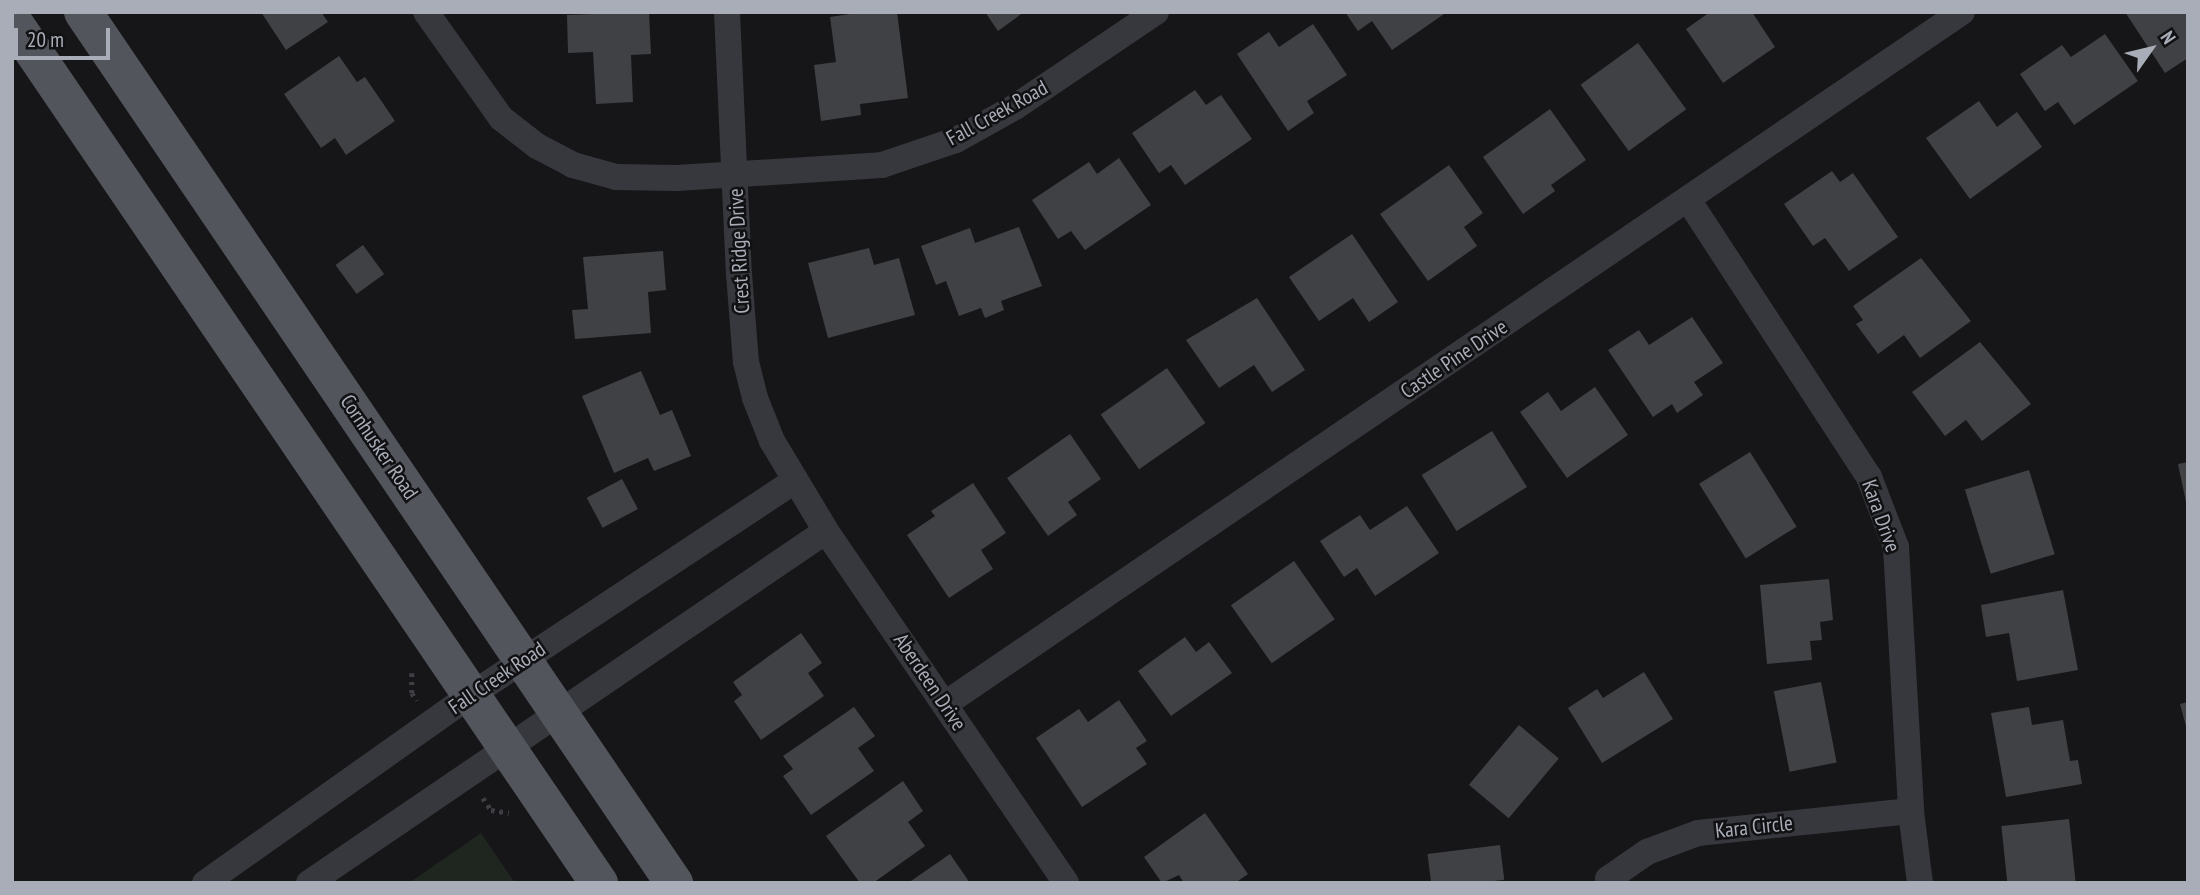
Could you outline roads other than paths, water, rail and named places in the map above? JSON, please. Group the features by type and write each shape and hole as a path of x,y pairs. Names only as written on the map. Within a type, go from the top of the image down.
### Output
{"main road":[{"name":"Cornhusker Road","path":"83,12 674,883"},
{"path":"12,20 599,883"}],"street":[{"path":"426,12 501,118 537,146 573,165 616,177 736,176"},
{"name":"Crest Ridge Drive","path":"727,12 746,362 772,441 794,481"},
{"name":"Fall Creek Road","path":"736,176 882,165 956,140 1015,107 1156,12"},
{"name":"Castle Pine Drive","path":"945,704 1689,201 1962,12"},
{"name":"Kara Drive","path":"1689,201 1869,477 1896,547 1911,811 1920,883"},
{"name":"Fall Creek Road","path":"205,883 523,659 794,481"},
{"name":"Aberdeen Drive","path":"794,481 1066,883"},
{"path":"309,883 826,531"},
{"name":"Kara Circle","path":"1608,879 1647,852 1698,833 1911,811"}]}
